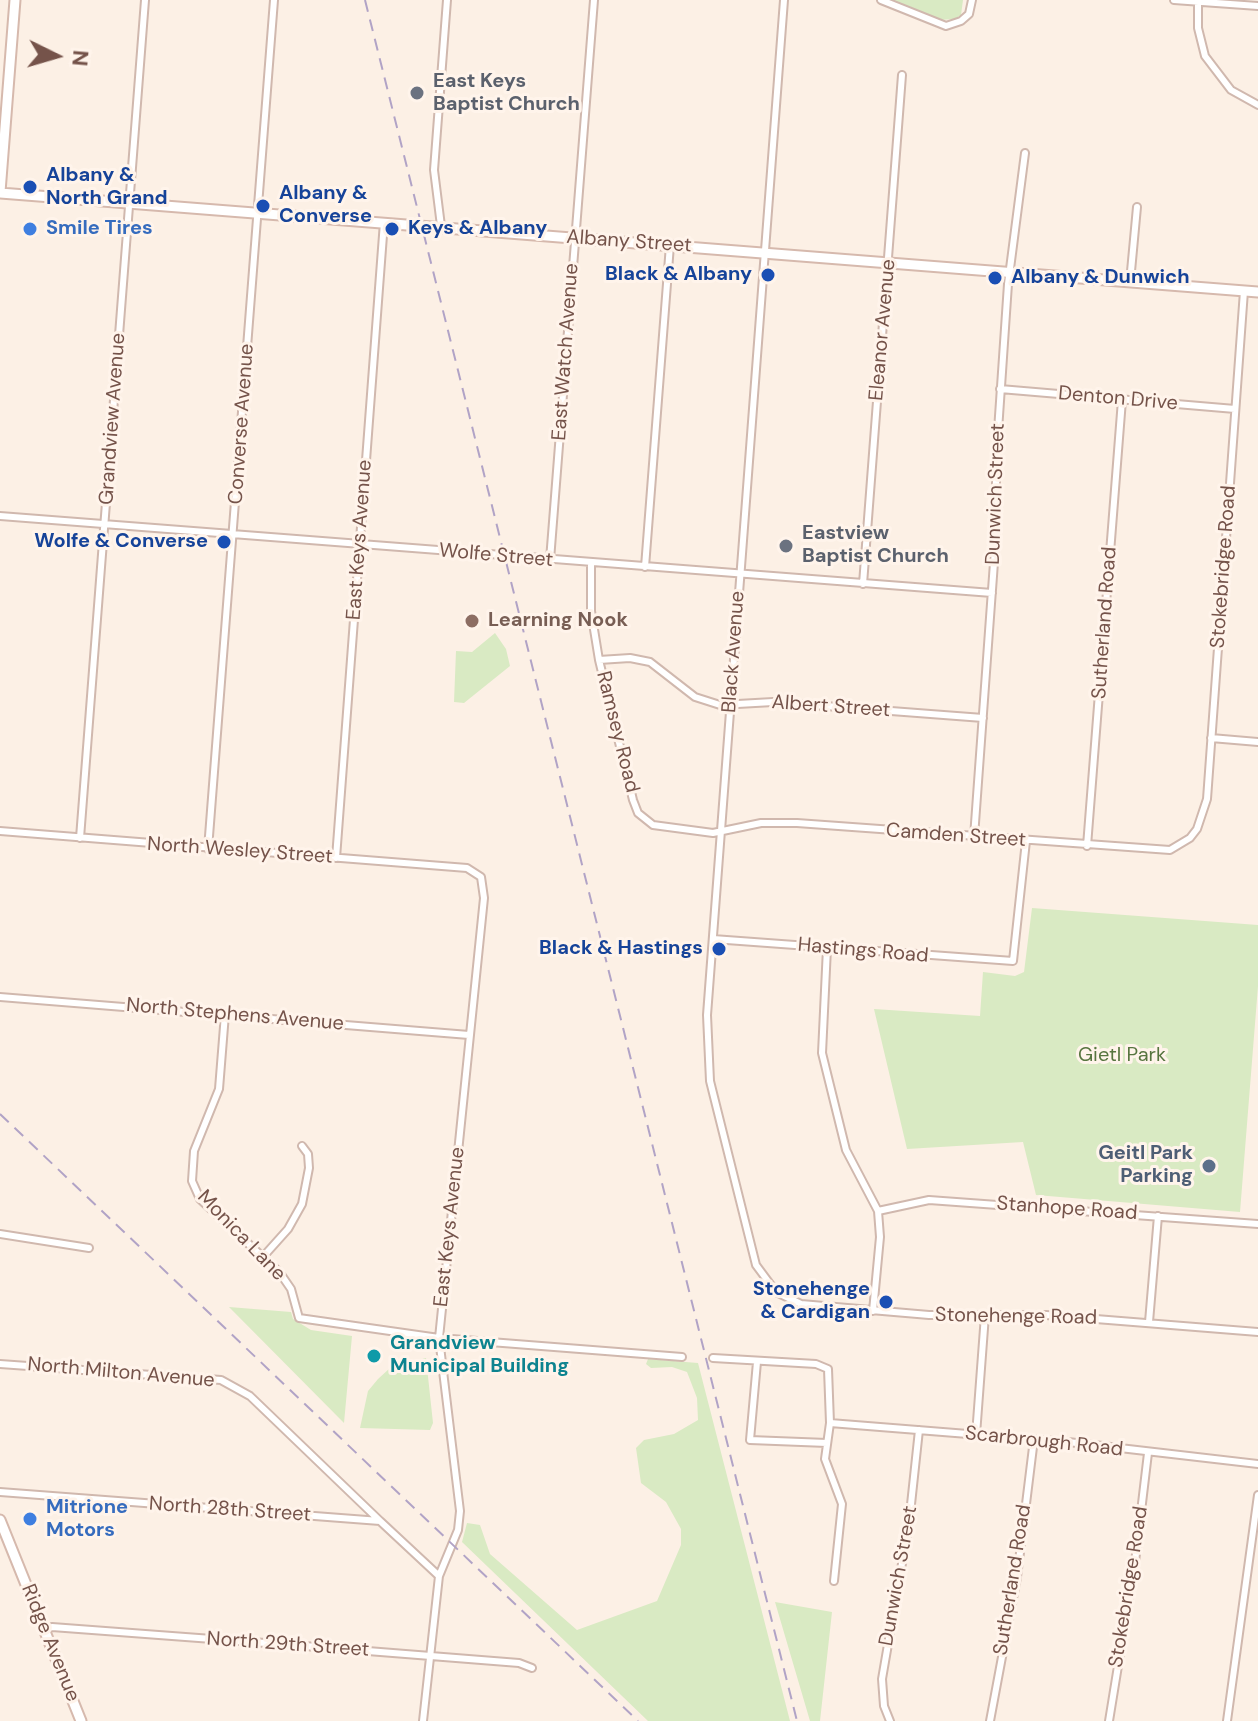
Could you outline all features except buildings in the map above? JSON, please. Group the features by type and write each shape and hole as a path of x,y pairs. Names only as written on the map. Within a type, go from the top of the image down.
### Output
{"street":[{"path":"0,193 15,0"},
{"name":"Grandview Avenue","path":"80,838 145,0"},
{"name":"Converse Avenue","path":"208,849 274,0"},
{"path":"441,226 434,170 447,0"},
{"name":"East Watch Avenue","path":"550,560 594,0"},
{"name":"Black Avenue","path":"776,1292 756,1265 710,1081 707,1015 784,0"},
{"path":"881,0 938,25 961,21 969,14 972,0"},
{"path":"1174,0 1258,6"},
{"path":"1198,2 1198,28 1205,56 1231,90 1258,105"},
{"name":"Eleanor Avenue","path":"863,584 902,75"},
{"name":"Dunwich Street","path":"974,837 992,593 1000,389 1009,272 1025,153"},
{"name":"Albany Street","path":"0,193 1258,292"},
{"path":"1130,282 1137,207"},
{"name":"East Keys Avenue","path":"336,858 384,222"},
{"path":"645,567 670,245"},
{"name":"Stokebridge Road","path":"1192,841 1205,810 1244,291"},
{"name":"Denton Drive","path":"1000,389 1235,409"},
{"name":"Sutherland Road","path":"1087,846 1122,400"},
{"name":"Wolfe Street","path":"0,516 992,593"},
{"name":"Ramsey Road","path":"591,564 591,611 599,660 638,813 644,820 663,829 720,832"},
{"name":"Albert Street","path":"599,660 630,658 650,662 695,697 730,705 773,702 983,718"},
{"path":"1211,738 1258,742"},
{"name":"Camden Street","path":"720,832 774,822 1161,852 1192,841"},
{"name":"North Wesley Street","path":"0,831 467,868 478,873"},
{"name":"Hastings Road","path":"713,939 1013,961 1026,841"},
{"name":"East Keys Avenue","path":"423,1721 439,1576 458,1530 460,1511 439,1338 484,898 483,881 478,873"},
{"path":"827,948 821,1033 826,1077 846,1150 878,1211 880,1237 873,1311"},
{"name":"North Stephens Avenue","path":"0,997 469,1035"},
{"name":"Monica Lane","path":"225,1014 219,1089 194,1151 192,1181 200,1199 291,1289 299,1318 439,1338"},
{"path":"262,1258 288,1229 302,1204 309,1168 308,1154 302,1146"},
{"name":"Stanhope Road","path":"878,1211 929,1200 1258,1224"},
{"path":"1149,1322 1158,1216"},
{"path":"0,1234 89,1248"},
{"name":"Stonehenge Road","path":"776,1292 801,1304 873,1311 1149,1322 1258,1332"},
{"path":"976,1435 985,1315"},
{"path":"439,1338 682,1357"},
{"path":"713,1358 816,1364 828,1369 830,1423 826,1468 842,1504 834,1581"},
{"path":"757,1362 750,1440 827,1443"},
{"name":"North Milton Avenue","path":"0,1364 221,1380 250,1396 380,1521"},
{"name":"Scarbrough Road","path":"830,1423 1034,1439 1258,1464"},
{"name":"Dunwich Street","path":"890,1721 884,1706 882,1679 909,1523 919,1430"},
{"name":"Sutherland Road","path":"990,1721 1019,1566 1034,1439"},
{"name":"Stokebridge Road","path":"1109,1721 1135,1562 1148,1453"},
{"name":"North 28th Street","path":"0,1492 380,1521"},
{"path":"1227,1721 1258,1495"},
{"name":"Ridge Avenue","path":"0,1520 81,1721"},
{"path":"380,1521 439,1576"},
{"name":"North 29th Street","path":"44,1630 52,1627 430,1656 519,1663 532,1668"}],"green space":[{"path":"892,0 963,0 961,15 955,19 938,20"},
{"path":"495,633 506,649 510,666 464,703 454,702 456,651 472,652"},
{"name":"Gietl Park","path":"1032,908 1258,925 1258,986 1240,1212 1036,1195 1023,1142 907,1149 874,1009 980,1016 983,972 1015,976 1024,972"},
{"path":"229,1307 291,1312 293,1319 311,1330 352,1336 344,1423"},
{"path":"426,1358 433,1423 430,1430 360,1428 368,1391 378,1379 390,1368"},
{"path":"648,1359 698,1363 790,1721 648,1721 462,1542 467,1523 480,1525 490,1554 577,1630 657,1601 681,1545 681,1529 666,1502 641,1483 636,1448 644,1440 674,1434 698,1420 697,1398 687,1372 672,1367 651,1368 646,1364"},
{"path":"775,1602 832,1612 820,1721 810,1721"}],"railway":[{"path":"365,0 797,1721"},
{"path":"0,1114 638,1721"}],"place":[{"name":"East Keys Baptist Church","path":"417,93"},
{"name":"Albany & North Grand","path":"30,187"},
{"name":"Albany & Converse","path":"263,206"},
{"name":"Smile Tires","path":"30,229"},
{"name":"Keys & Albany","path":"392,229"},
{"name":"Black & Albany","path":"768,275"},
{"name":"Albany & Dunwich","path":"995,278"},
{"name":"Wolfe & Converse","path":"224,542"},
{"name":"Eastview Baptist Church","path":"786,546"},
{"name":"Learning Nook","path":"472,621"},
{"name":"Black & Hastings","path":"719,949"},
{"name":"Geitl Park Parking","path":"1209,1166"},
{"name":"Stonehenge & Cardigan","path":"886,1302"},
{"name":"Grandview Municipal Building","path":"374,1356"},
{"name":"Mitrione Motors","path":"30,1519"}]}
